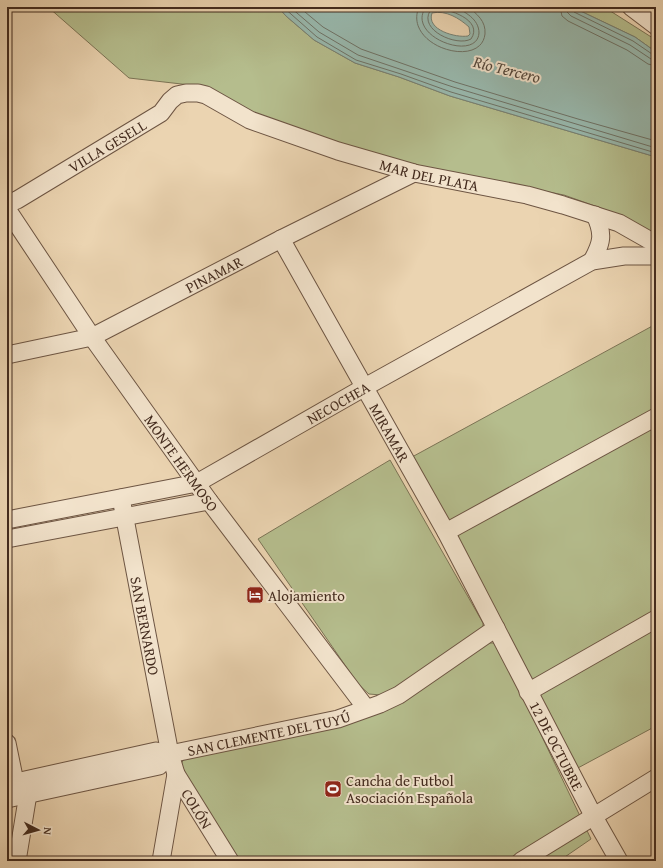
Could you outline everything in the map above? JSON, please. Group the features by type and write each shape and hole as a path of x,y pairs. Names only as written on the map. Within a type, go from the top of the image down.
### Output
{"street":[{"path":"631,7 656,26"},
{"name":"VILLA GESELL","path":"7,204 17,200 162,113 170,101 177,95 186,92 206,95"},
{"name":"MAR DEL PLATA","path":"206,95 250,120 338,151 414,172 527,195 563,205 619,223 656,244"},
{"name":"PINAMAR","path":"7,355 92,337 414,172"},
{"name":"MONTE HERMOSO","path":"7,209 92,337 209,501 366,708"},
{"path":"592,261 601,242 600,226 595,215"},
{"name":"MIRAMAR","path":"281,239 446,532 496,628"},
{"name":"NECOCHEA","path":"7,520 197,483 365,387 592,261 624,256 656,256"},
{"path":"446,532 656,417"},
{"name":"SAN BERNARDO","path":"122,498 170,754"},
{"path":"7,539 209,501"},
{"path":"528,692 656,619"},
{"name":"SAN CLEMENTE DEL TUYÚ","path":"11,783 156,751 170,754 338,719 389,701 496,628"},
{"name":"12 DE OCTUBRE","path":"496,628 594,817 620,861"},
{"path":"7,743 11,783 28,794 16,861"},
{"name":"SAN CLEMENTE DEL TUYÚ","path":"7,800 28,794 159,766 170,754"},
{"name":"COLÓN","path":"170,754 176,774 230,861"},
{"path":"161,861 176,774"},
{"path":"521,861 656,778"}],"green space":[{"path":"48,7 278,7 286,16 314,40 355,63 399,77 450,96 656,157 656,236 620,215 564,195 400,163 250,117 199,86 129,78"},
{"path":"572,7 604,7 656,40 656,52 635,37"},
{"path":"656,324 656,726 576,769 412,457"},
{"path":"390,460 483,623 483,627 403,683 381,695 369,694 358,684 258,539"},
{"path":"489,643 493,643 499,647 591,839 559,861 239,861 181,769 182,762 185,759 307,732"}],"water":[{"name":"Río Tercero","path":"278,7 572,7 635,37 656,52 656,157 450,96 399,77 355,63 314,40 286,16","holes":["437,12 447,14 461,21 469,27 470,34 468,36 456,36 443,32 433,24 431,19 432,13"]}],"place":[{"name":"Alojamiento","path":"255,595"},
{"name":"Cancha de Futbol Asociación Española","path":"333,789"}]}
